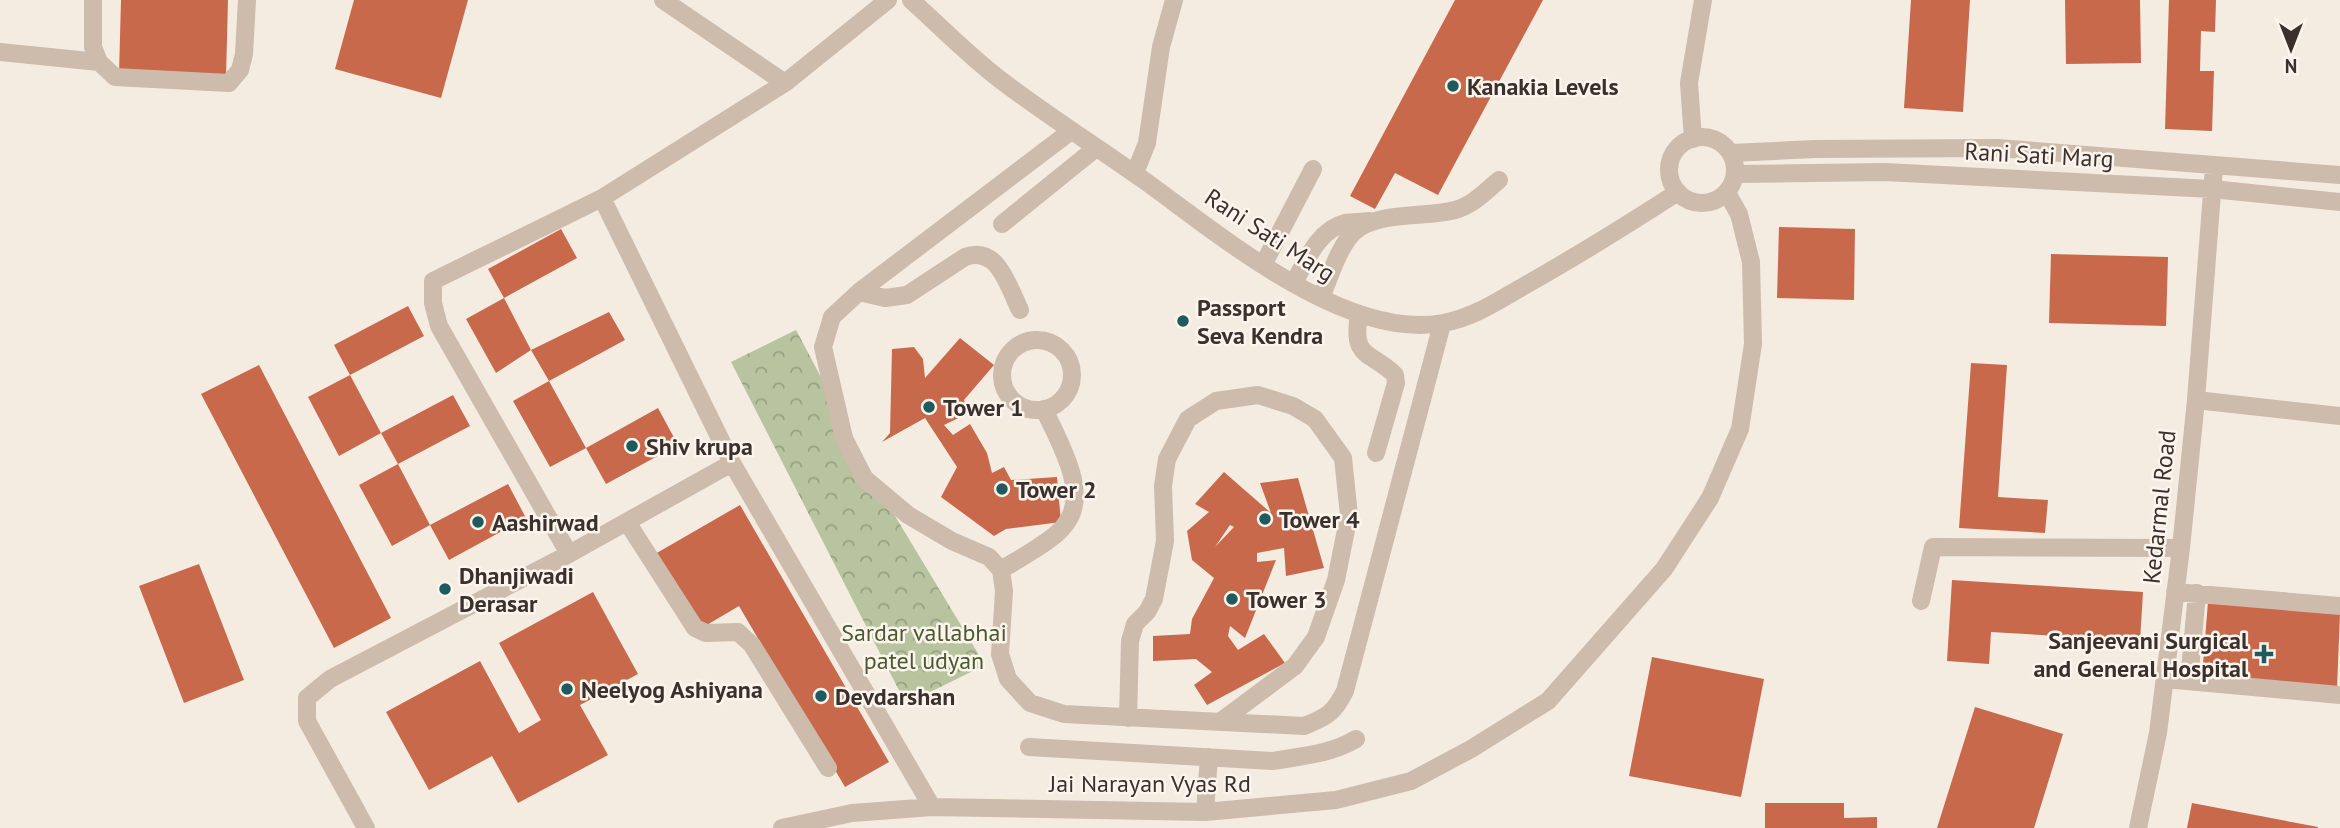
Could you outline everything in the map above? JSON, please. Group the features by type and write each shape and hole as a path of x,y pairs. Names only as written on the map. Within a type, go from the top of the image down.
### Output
{"street":[{"path":"93,0 93,47 99,62 115,77 229,83 240,71 244,54 247,0"},
{"path":"663,0 785,83"},
{"path":"569,554 439,327 433,303 433,282 602,198 785,83 888,0"},
{"name":"Rani Sati Marg","path":"911,0 999,79 1071,131 1135,173 1263,265 1321,298 1359,314 1399,323 1442,324 1471,316 1600,243 1678,192"},
{"path":"1135,173 1147,143 1161,47 1174,0"},
{"path":"1693,139 1689,83 1703,0"},
{"path":"0,52 99,62"},
{"path":"1071,131 859,292 832,317 823,347 844,438 864,478 908,515 952,541 989,557 1002,570 1000,654 1008,679 1030,703 1064,714 1304,726 1323,718 1336,708 1345,691 1442,324"},
{"path":"1693,139 1714,139 1724,145 1735,163 1735,174 1727,193 1708,203 1686,199 1672,183 1669,172 1670,161 1683,144 1693,139"},
{"path":"1002,224 1096,148"},
{"path":"1731,153 1990,148 2340,175"},
{"path":"1987,177 1990,148"},
{"path":"1873,172 1875,149"},
{"path":"1793,173 1794,150"},
{"name":"Kedarmal Road","path":"2138,828 2158,733 2181,548 2196,400 2214,167"},
{"path":"1263,265 1312,170"},
{"name":"Rani Sati Marg","path":"1735,174 1873,172 1987,177 2212,189 2340,202"},
{"path":"1294,283 1314,245 1343,223 1455,210 1474,202 1499,180"},
{"name":"Jai Narayan Vyas Rd","path":"782,828 852,821 932,807 1205,812 1336,800 1411,781 1471,749 1548,701 1664,569 1710,498 1740,429 1754,344 1751,262 1739,214 1727,193"},
{"path":"602,198 732,463 932,807"},
{"path":"1321,298 1338,258 1354,232 1372,221"},
{"path":"859,292 885,298 907,295 965,257 976,253 995,262 1020,310"},
{"path":"1359,314 1356,330 1362,350 1395,375 1376,453"},
{"path":"1029,340 1041,340 1062,349 1072,370 1068,392 1060,401 1044,409 1027,409 1008,396 1003,385 1004,362 1010,352 1029,340"},
{"path":"1128,718 1130,641 1135,624 1147,612 1154,598 1165,541 1163,486 1167,459 1188,419 1216,401 1258,395 1293,406 1315,419 1343,457 1349,515 1336,580 1316,637 1295,666 1220,722"},
{"path":"2196,400 2340,416"},
{"path":"1002,570 1063,528 1071,517 1075,493 1073,473 1044,409"},
{"path":"366,828 307,721 307,698 330,679 569,554 732,463"},
{"path":"627,522 695,628 706,633 738,632 752,645 828,768"},
{"path":"1921,601 1933,547 2181,548"},
{"path":"2175,592 2340,606"},
{"path":"2189,681 2197,593"},
{"path":"2170,634 2193,637"},
{"path":"2165,678 2340,695"},
{"path":"1029,747 1273,761 1312,755 1342,747 1356,739"},
{"path":"1205,812 1209,757"}],"green space":[{"name":"Sardar vallabhai patel udyan","path":"796,330 892,511 985,665 906,704 731,362"}],"building":[{"path":"121,0 228,0 226,77 119,74"},
{"path":"354,0 468,0 441,98 335,69"},
{"name":"Kanakia Levels","path":"1455,0 1543,0 1438,195 1395,173 1375,209 1350,196"},
{"path":"1911,0 1970,0 1963,112 1904,108"},
{"path":"2065,0 2140,0 2141,63 2066,64"},
{"path":"2169,0 2216,0 2215,32 2201,31 2200,71 2214,71 2212,131 2165,129"},
{"path":"1779,227 1855,229 1854,300 1777,298"},
{"path":"561,229 577,258 504,298 488,269"},
{"path":"2051,254 2168,257 2166,326 2049,323"},
{"path":"504,298 531,350 496,373 466,319"},
{"path":"408,306 424,336 350,375 334,345"},
{"path":"609,312 625,340 549,381 531,350"},
{"path":"960,338 994,365 964,400 969,413 944,425 953,435 970,424 987,453 992,473 1004,467 1011,480 1057,477 1061,522 1006,529 994,536 941,497 957,467 925,418 882,442 890,433 892,349 914,347 923,359 925,378"},
{"path":"1971,363 2007,365 1998,497 2048,500 2045,533 1959,528"},
{"path":"259,365 391,618 334,648 201,394"},
{"path":"350,375 381,433 339,456 308,397"},
{"name":"Shiv krupa","path":"549,381 586,448 550,467 513,401"},
{"path":"453,395 470,426 398,464 381,433"},
{"name":"Shiv krupa","path":"658,408 678,445 606,484 586,448"},
{"name":"Aashirwad","path":"398,464 430,525 392,546 359,485"},
{"path":"1224,472 1271,513 1260,483 1298,478 1324,568 1286,576 1284,548 1257,553 1257,562 1276,560 1245,638 1230,626 1228,636 1238,650 1264,634 1285,663 1207,705 1194,685 1212,672 1196,659 1153,661 1153,636 1190,634 1192,619 1214,578 1192,560 1187,531 1209,512 1195,504","holes":["1230,525 1234,527 1215,547"]},
{"name":"Aashirwad","path":"508,484 526,518 449,560 430,525"},
{"name":"Devdarshan","path":"740,505 889,762 845,787 739,606 700,629 655,554"},
{"path":"199,564 244,680 184,703 139,586"},
{"path":"1952,580 2143,592 2140,641 1991,632 1989,664 1947,661"},
{"name":"Neelyog Ashiyana","path":"593,592 638,674 580,705 608,755 518,803 492,756 429,790 386,712 480,661 519,733 541,720 499,643"},
{"path":"2208,602 2340,614 2337,688 2202,676"},
{"path":"1652,657 1764,679 1741,797 1629,776"},
{"path":"1975,707 2063,734 2034,828 1937,828"},
{"path":"1765,803 1844,803 1844,818 1877,817 1877,828 1765,828"},
{"path":"2192,803 2318,827 2318,828 2187,828"}],"place":[{"name":"Kanakia Levels","path":"1453,86"},
{"name":"Passport Seva Kendra","path":"1183,321"},
{"name":"Tower 1","path":"929,407"},
{"name":"Shiv krupa","path":"632,446"},
{"name":"Tower 2","path":"1002,489"},
{"name":"Tower 4","path":"1265,519"},
{"name":"Aashirwad","path":"478,522"},
{"name":"Dhanjiwadi Derasar","path":"445,589"},
{"name":"Tower 3","path":"1232,599"},
{"name":"Sanjeevani Surgical and General Hospital","path":"2264,654"},
{"name":"Neelyog Ashiyana","path":"567,689"},
{"name":"Devdarshan","path":"821,696"}]}
